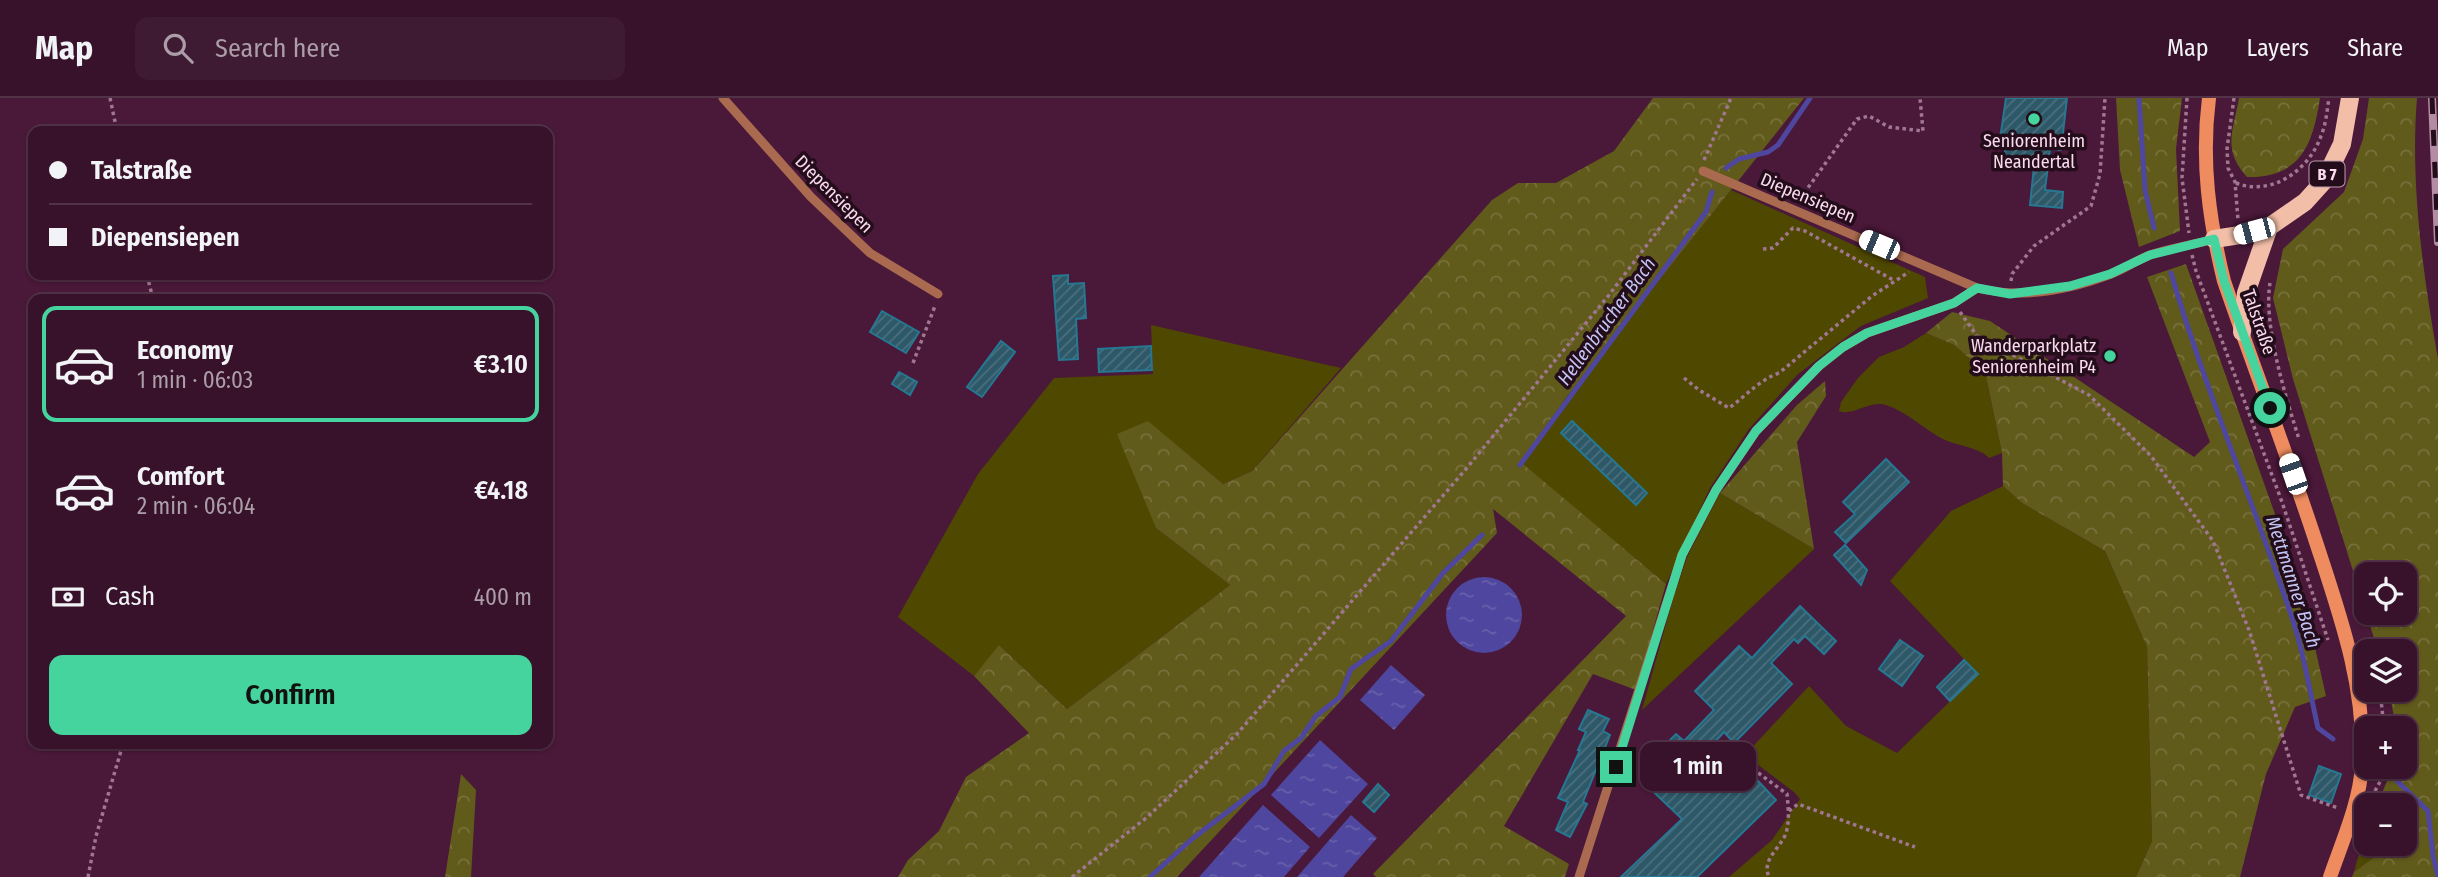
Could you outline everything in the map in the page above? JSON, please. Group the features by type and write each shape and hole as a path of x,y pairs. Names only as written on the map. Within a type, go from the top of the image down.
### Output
{"main road":[{"name":"Talstraße","path":"2209,98 2205,157 2207,199 2224,281 2324,566 2351,654 2359,694 2362,768 2353,807 2330,877"},
{"name":"B 7","path":"2214,239 2269,227 2305,202 2324,181 2342,144 2350,98"},
{"path":"2242,332 2246,293 2269,227"}],"lane":[{"name":"Diepensiepen","path":"723,98 811,197 870,253 938,293"},
{"name":"Diepensiepen","path":"1703,172 1977,288"},
{"path":"1579,877 1682,555 1716,490 1756,431 1819,366 1867,333 1954,303 1977,288 2010,294 2092,281 2150,255 2214,239"}],"path":[{"path":"110,98 116,126"},
{"path":"1072,877 1146,818 1237,734 1466,469 1609,295 1703,172 1704,158 1731,98"},
{"path":"1793,209 1857,119 1869,116 1889,127 1923,131 1920,98"},
{"path":"2010,294 2012,274 2034,246 2091,206 2100,174 2105,98"},
{"path":"2187,98 2182,178 2196,271 2282,502 2333,652"},
{"path":"2234,98 2227,149 2228,168 2235,182 2240,235"},
{"path":"2235,182 2248,188 2262,188 2276,184 2293,174 2309,159 2321,137 2329,98"},
{"path":"1685,378 1729,408 1764,378 1779,373 1872,296 1897,280 1805,231 1793,228 1773,248 1763,249"},
{"path":"2254,266 2271,274 2267,295 2270,319 2282,384 2301,446"},
{"path":"913,363 938,293"},
{"path":"1954,303 1977,336 2089,395 2151,456 2213,541 2249,630 2301,795 2338,808 2340,796"},
{"path":"88,877 102,812 121,749"},
{"path":"1733,749 1746,764 1787,794 1789,811 1786,834 1769,858 1766,872 1769,877"},
{"path":"1789,811 1798,804 1915,847"}],"shaded area":[{"path":"1731,190 1925,277 1928,298 1861,326 1797,375 1749,429 1710,488 1666,584 1522,464 1565,399"},
{"path":"1151,325 1341,368 1252,471 1223,484 1148,422 1156,528 1230,585 1067,709 1000,646 974,676 898,617 978,474 1054,378 1153,374"},
{"path":"1926,333 1954,345 1985,372 2002,453 1989,458 1980,451 1943,439 1889,406 1870,405 1849,412 1839,411 1841,402 1858,378 1879,357 1904,347"},
{"path":"2003,486 2022,503 2105,551 2147,647 2152,841 2136,877 1729,877 1772,840 1800,799 1745,755 1809,686 1846,726 1897,753 1978,674 1890,581 1951,511"},
{"path":"1720,493 1814,549 1642,710 1687,557"},
{"path":"2358,856 2376,856 2354,872"}],"green space":[{"path":"1653,98 1804,98 1565,399 1522,463 1666,584 1636,690 1593,674 1504,826 1569,864 1565,877 1376,877 1373,874 1626,616 1493,509 1497,533 1177,877 898,877 908,860 939,831 966,777 1029,733 974,676 999,645 1067,709 1230,585 1156,528 1117,434 1148,421 1223,484 1252,471 1492,200 1518,183 1556,183 1614,151"},
{"path":"2116,98 2182,98 2176,149 2180,231 2139,247 2120,170"},
{"path":"2239,98 2320,98 2308,143 2292,165 2265,176 2247,177 2239,167 2234,158 2231,140"},
{"path":"2369,98 2417,98 2415,163 2419,229 2438,359 2438,877 2352,877 2354,872 2376,856 2417,856 2417,793 2382,793 2388,779 2417,779 2417,716 2394,716 2391,702 2417,702 2417,639 2374,639 2370,625 2417,625 2417,562 2354,562 2354,574 2293,379 2273,298 2283,249 2344,192 2363,139"},
{"path":"2186,264 2302,590 2326,696 2295,707 2266,774 2240,877 2136,877 2152,841 2147,647 2105,551 2022,503 2003,486 2002,453 1985,372 1954,345 1926,333 1952,312 1990,321 2194,457 2210,442 2147,277"},
{"path":"1825,381 1826,396 1797,442 1814,549 1720,493 1797,405"},
{"path":"461,774 476,790 471,877 445,877"}],"water":[{"path":"1484,577 1499,580 1511,588 1519,600 1522,615 1519,630 1511,642 1499,650 1484,653 1469,650 1457,642 1449,630 1446,615 1449,600 1457,588 1469,580"},
{"path":"1391,665 1425,695 1394,730 1360,700"},
{"path":"1320,740 1368,784 1319,838 1271,795"},
{"path":"1263,805 1310,847 1284,877 1199,877"},
{"path":"1351,815 1377,838 1343,877 1297,877"}],"building":[{"name":"Seniorenheim Neandertal","path":"2006,98 2067,98 2061,150 2050,149 2045,190 2063,192 2062,208 2030,205 2034,166 2004,163 2006,140 2000,139"},
{"path":"1068,275 1068,284 1084,283 1086,318 1076,319 1078,359 1059,360 1053,276"},
{"path":"882,311 919,332 906,353 870,332"},
{"path":"1001,341 1015,352 982,397 967,387"},
{"path":"1151,346 1152,370 1099,372 1098,349"},
{"path":"899,372 917,382 910,395 892,384"},
{"path":"1572,421 1647,493 1636,505 1561,433"},
{"path":"1886,459 1909,482 1846,543 1835,532 1855,514 1843,502"},
{"path":"1845,545 1867,570 1861,585 1834,555"},
{"path":"1800,606 1836,641 1824,654 1805,636 1798,643 1794,639 1771,663 1792,684 1734,743 1724,732 1701,757 1723,779 1740,762 1776,800 1697,877 1621,877 1682,819 1642,781 1660,762 1654,756 1676,734 1684,741 1714,710 1695,691 1739,646 1752,658"},
{"path":"1900,640 1923,656 1902,686 1879,669"},
{"path":"1964,660 1978,674 1950,701 1937,687"},
{"path":"1588,710 1609,719 1603,731 1610,735 1583,802 1587,804 1570,837 1556,830 1568,802 1558,798 1580,750 1586,732 1579,729"},
{"path":"2319,766 2341,774 2331,803 2309,795"},
{"path":"1378,784 1389,795 1374,812 1363,802"}],"waterway":[{"name":"Hellenbrucher Bach","path":"1726,168 1739,159 1768,152 1778,145 1810,98"},
{"name":"Mettmanner Bach","path":"2139,98 2145,190 2154,228"},
{"name":"Hellenbrucher Bach","path":"1520,465 1706,212 1712,192"},
{"name":"Mettmanner Bach","path":"2171,273 2294,624 2318,728 2333,739"},
{"name":"Hellenbrucher Bach","path":"1150,877 1192,839 1264,784 1284,751 1301,738 1316,716 1340,697 1351,669 1391,641 1443,573 1482,535"},
{"name":"Mettmanner Bach","path":"2395,779 2428,811 2438,876"}],"railway":[{"path":"2432,98 2438,242"}],"place":[{"name":"Seniorenheim Neandertal","path":"2034,119"},
{"name":"Wanderparkplatz Seniorenheim P4","path":"2110,356"}],"route":[{"path":"1616,767 1682,555 1716,490 1756,431 1819,366 1867,333 1954,303 1977,288 2010,294 2070,286 2092,281 2150,255 2214,239 2224,281 2270,408"}]}
